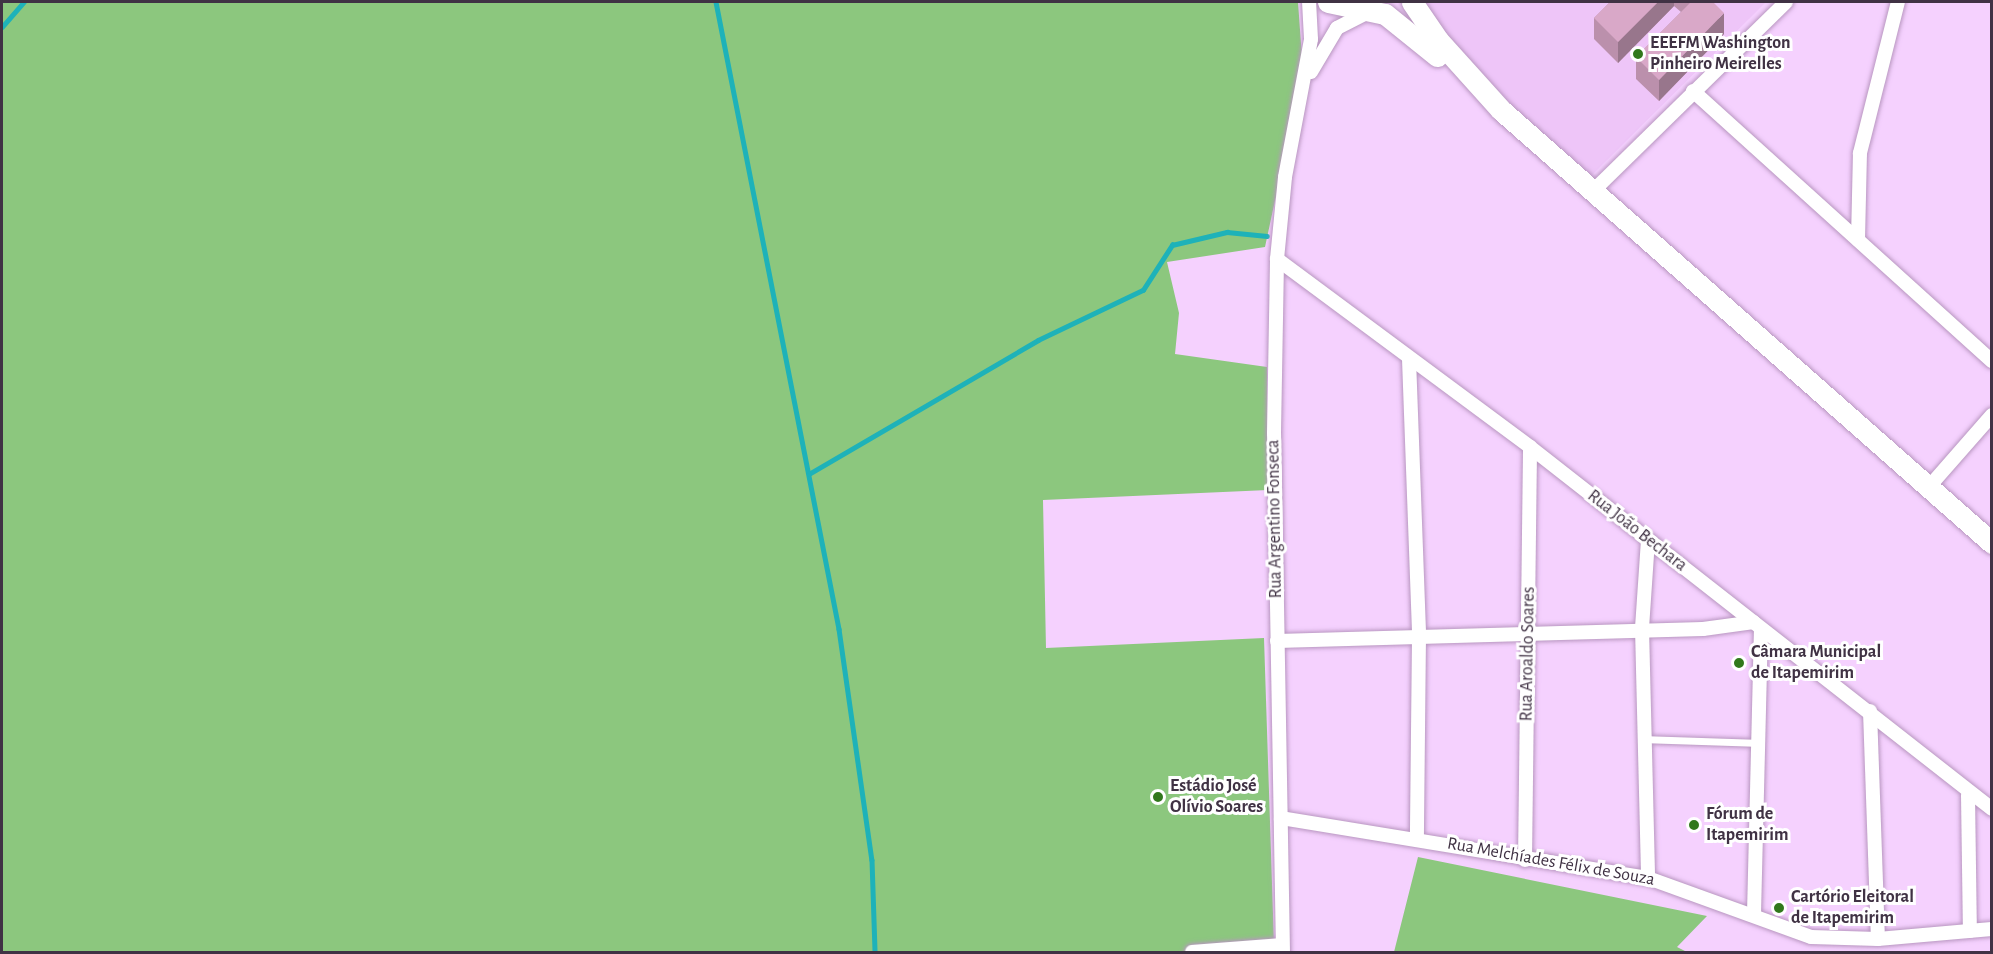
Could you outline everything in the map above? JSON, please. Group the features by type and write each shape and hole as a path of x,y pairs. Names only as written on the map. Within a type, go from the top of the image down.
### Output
{"main road":[{"path":"1328,2 1375,10 1401,24 1480,90 1992,543"},
{"path":"1412,2 1480,90"}],"street":[{"path":"1304,88 1312,23 1309,2"},
{"path":"1593,191 1786,2"},
{"path":"1858,240 1860,153 1898,2"},
{"path":"1304,88 1337,28 1375,10"},
{"name":"Rua Argentino Fonseca","path":"1282,949 1277,641 1277,259 1285,177 1304,88"},
{"path":"1693,91 1992,360"},
{"name":"Rua João Bechara","path":"1277,259 1530,447 1870,711 1968,795 1992,809"},
{"path":"1409,359 1419,636 1417,837"},
{"path":"1928,488 1992,415"},
{"name":"Rua Aroaldo Soares","path":"1526,860 1530,447"},
{"path":"1648,540 1642,628 1648,878"},
{"path":"1277,641 1757,625 1759,743 1754,914"},
{"path":"1870,711 1878,939"},
{"path":"1968,795 1970,931"},
{"name":"Rua Melchíades Félix de Souza","path":"1281,818 1417,837 1526,860 1648,878 1754,914 1812,937 1878,939 1992,929"},
{"path":"1192,952 1282,949"}],"lane":[{"path":"1644,739 1759,743"}],"shaded area":[{"name":"EEEFM Washington Pinheiro Meirelles","path":"1420,2 1766,2 1590,177 1445,43"}],"green space":[{"path":"2,2 1298,2 1303,71 1265,247 1167,262 1179,313 1175,354 1267,367 1268,490 1043,500 1046,648 1264,638 1274,945 1196,952 2,952"},
{"path":"1418,857 1707,916 1677,947 1687,952 1394,952"}],"building":[{"path":"1610,2 1658,2 1618,42 1594,18"},
{"path":"1691,2 1713,2 1724,13 1659,80 1636,57"}],"waterway":[{"path":"2,27 24,2"},
{"path":"716,2 839,629 872,860 875,952"},
{"path":"809,474 1038,340 1143,290 1172,245 1227,232 1267,236"}],"place":[{"name":"EEEFM Washington Pinheiro Meirelles","path":"1638,54"},
{"name":"Câmara Municipal de Itapemirim","path":"1739,663"},
{"name":"Estádio José Olívio Soares","path":"1158,797"},
{"name":"Fórum de Itapemirim","path":"1694,825"},
{"name":"Cartório Eleitoral de Itapemirim","path":"1779,908"}]}
